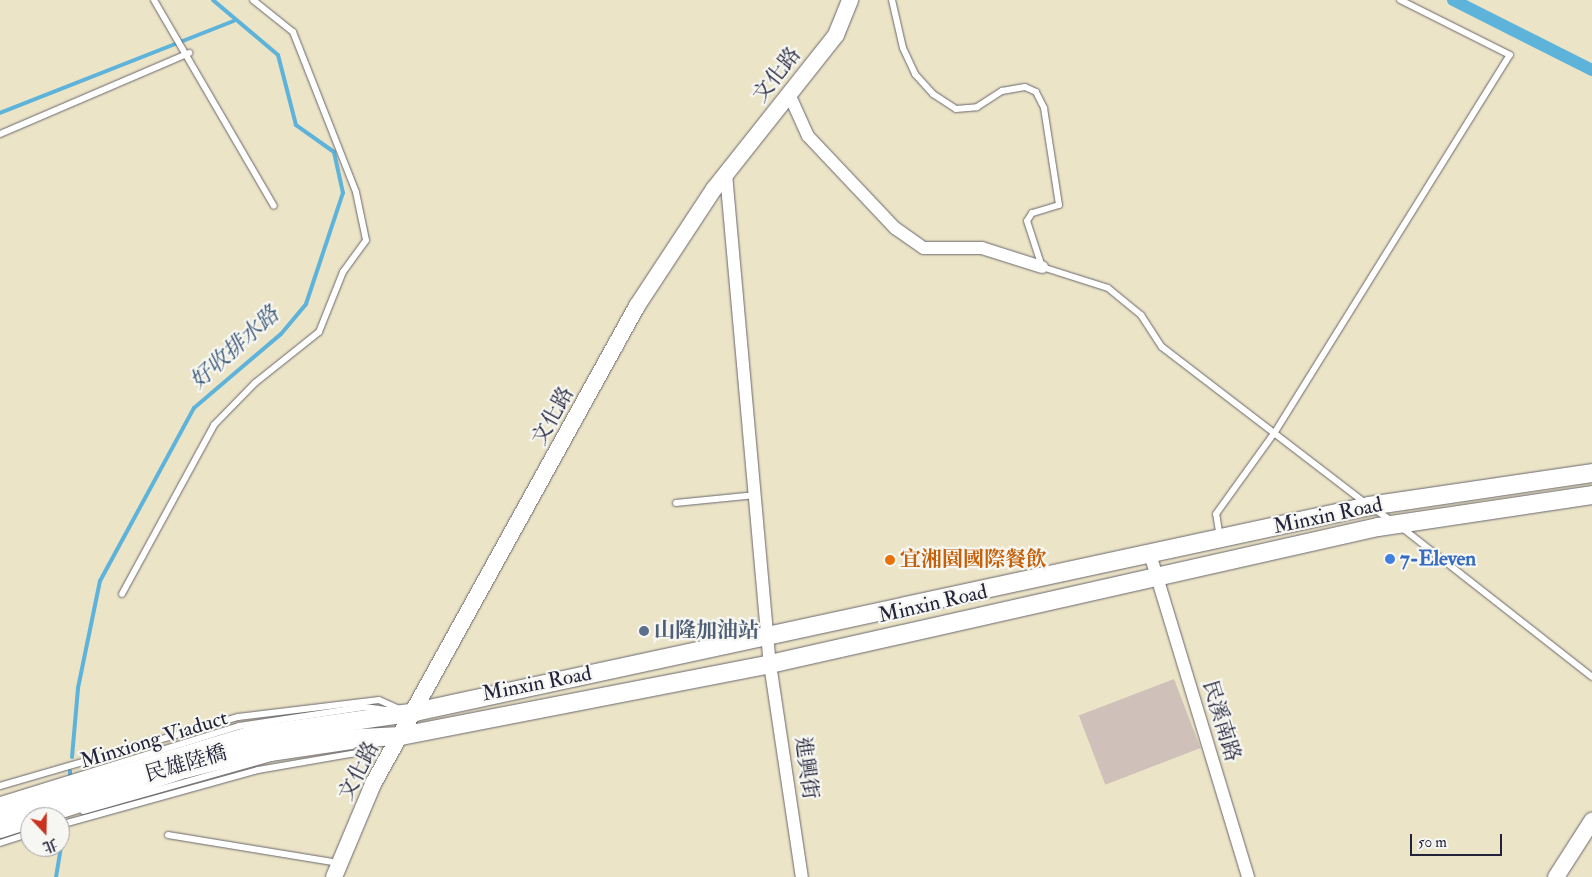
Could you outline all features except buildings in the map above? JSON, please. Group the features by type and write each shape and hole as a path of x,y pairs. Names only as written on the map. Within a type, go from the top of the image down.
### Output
{"main road":[{"name":"Minxin Road","path":"322,731 1369,506 1592,473"},
{"name":"Minxin Road","path":"322,731 380,738 402,736 770,664 1155,576 1396,524 1592,495"},
{"name":"Minxiong Viaduct","path":"0,811 249,736 322,731"},
{"name":"Minxiong Viaduct","path":"69,807 186,769 322,731"},
{"path":"0,829 20,822"}],"street":[{"name":"文化路","path":"337,870 373,784 402,736 411,713 638,306 726,174 836,35 850,0"},
{"path":"789,94 808,136 910,238 924,248 982,248 1042,267"},
{"name":"進興街","path":"726,174 771,636 770,664 802,877"},
{"name":"民溪南路","path":"1150,554 1155,576 1248,877"},
{"path":"1556,877 1592,821"}],"lane":[{"path":"154,0 189,54 274,206"},
{"path":"122,594 214,425 256,383 319,332 343,272 366,240 356,192 293,32 253,0"},
{"path":"892,0 903,48 914,74 933,94 956,109 977,108 1002,91 1025,87 1036,92 1044,108 1059,205 1032,213 1027,221 1042,267 1108,288 1141,315 1162,347 1369,506 1396,524 1592,677"},
{"path":"1220,539 1216,514 1275,432 1510,55 1400,0"},
{"path":"0,134 189,54"},
{"path":"676,503 757,495"},
{"path":"0,786 238,717 379,700 411,713"},
{"name":"民雄陸橋","path":"0,800 149,750 239,726 322,731"},
{"name":"民雄陸橋","path":"70,815 224,769 322,731"},
{"path":"70,822 258,770 356,753 380,738"},
{"path":"0,836 20,830"},
{"path":"168,835 337,870"},
{"path":"0,843 20,836"}],"shaded area":[{"path":"1174,679 1201,748 1105,785 1079,716"}],"waterway":[{"name":"好收排水路","path":"72,757 78,688 100,581 194,408 281,334 306,304 343,193 334,152 296,125 278,55 213,0"},
{"path":"1453,0 1592,70"},
{"path":"0,113 234,21"},
{"name":"好收排水路","path":"70,771 70,779"},
{"name":"好收排水路","path":"56,877 59,857"}],"place":[{"name":"7-Eleven","path":"1390,559"},
{"name":"宜湘園國際餐飲","path":"890,560"},
{"name":"山隆加油站","path":"644,631"}]}
